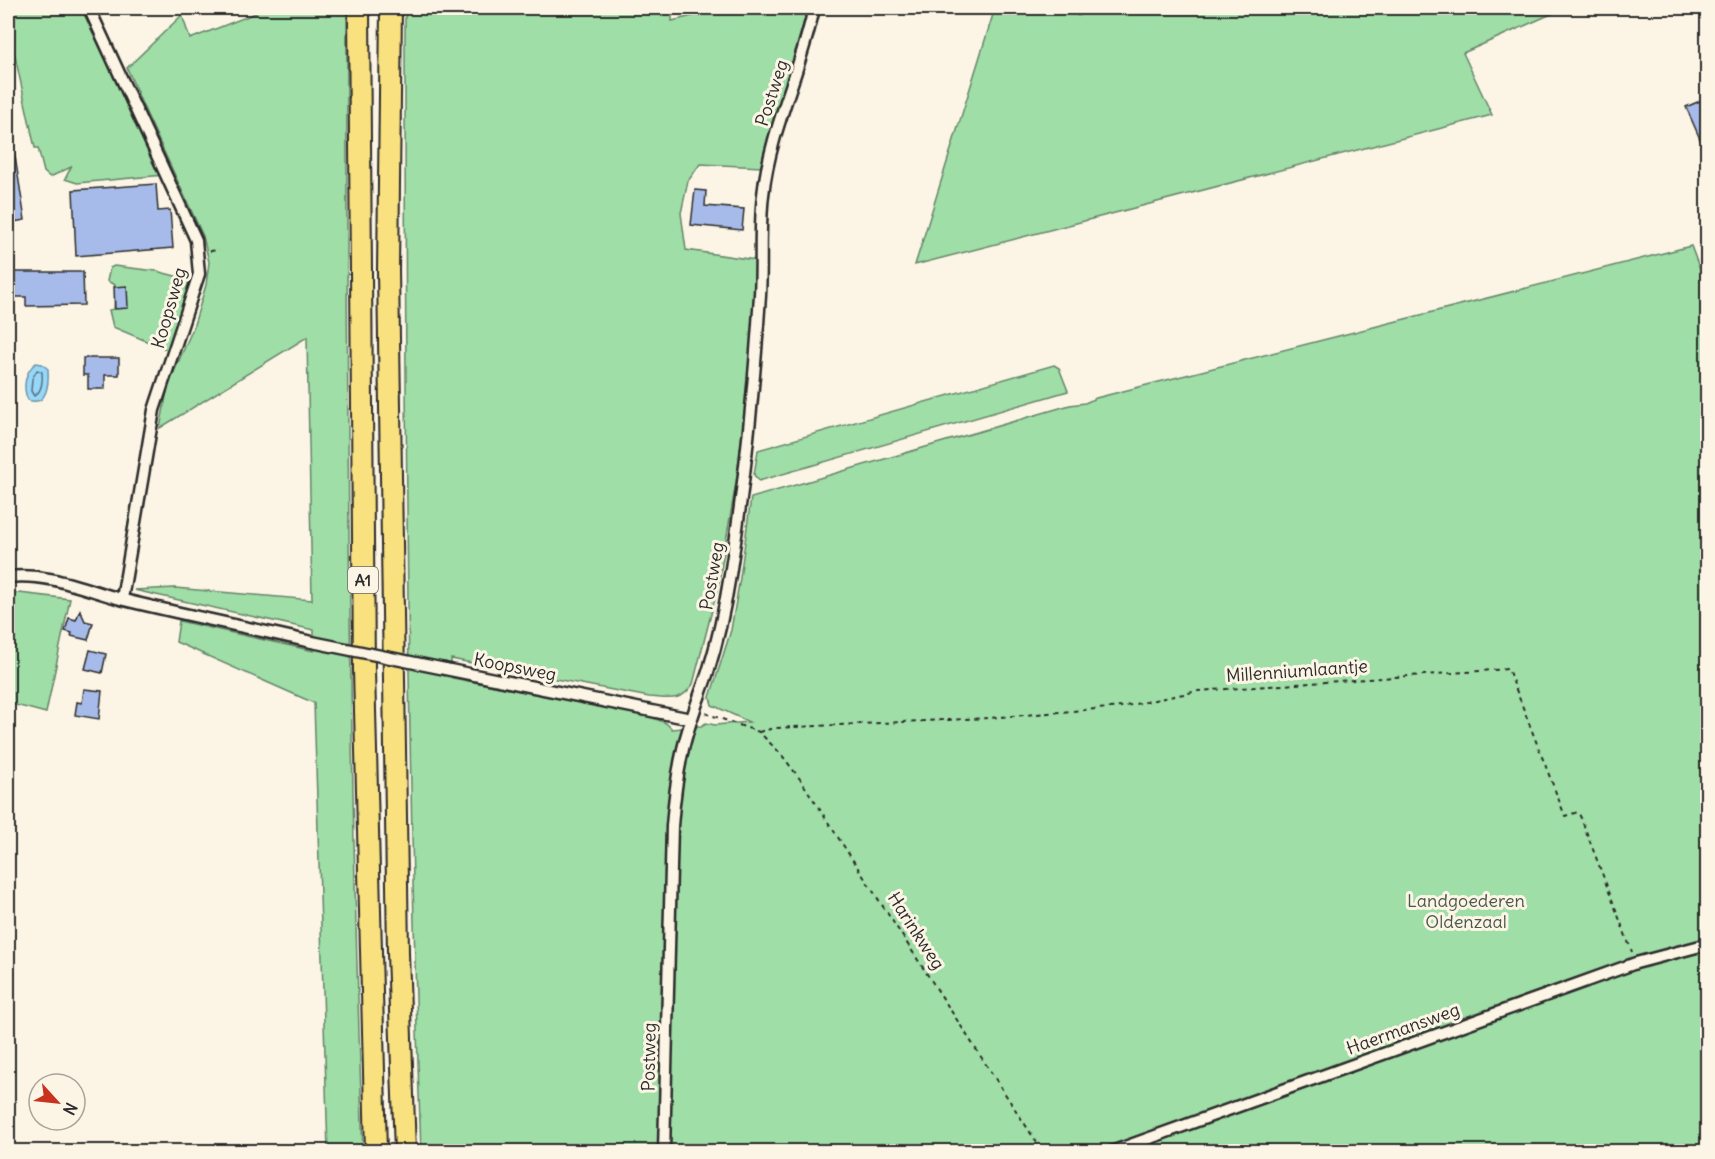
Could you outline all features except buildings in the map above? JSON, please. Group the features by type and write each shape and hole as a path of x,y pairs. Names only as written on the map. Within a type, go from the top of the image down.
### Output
{"highway":[{"name":"A1","path":"359,8 363,670 376,1152"},
{"name":"A1","path":"391,8 388,270 398,952 405,1152"}],"street":[{"name":"Koopsweg","path":"89,8 196,240 198,254 199,274 154,410 122,599"},
{"name":"Postweg","path":"664,1152 672,826 678,777 693,715 720,629 742,492 756,366 762,276 763,197 768,166 814,8"},
{"name":"Koopsweg","path":"8,577 33,577 59,581 122,599 312,642 693,715"},
{"name":"Haermansweg","path":"1111,1152 1636,963 1707,944"}],"path":[{"name":"Millenniumlaantje","path":"759,732 774,728 988,718 1110,708 1198,691 1508,669 1565,816 1578,812 1636,963"},
{"path":"693,715 759,732"},
{"name":"Harinkweg","path":"759,732 781,754 800,779 1043,1152"}],"green space":[{"path":"8,8 87,8 164,175 77,183 65,179 71,167 50,177 44,172 38,148 35,148 8,24"},
{"path":"258,8 347,8 349,580 354,865 363,1151 328,1151 314,703 176,642 179,621 314,651 314,630 134,590 175,588 312,600 307,337 160,428 168,386 193,328 206,285 209,262 203,236 127,68 182,15 190,39 256,13"},
{"name":"Landgoederen Oldenzaal","path":"405,8 672,8 672,21 725,8 762,8 806,14 762,167 700,164 688,181 681,213 686,250 755,260 747,399 736,483 718,587 693,684 679,697 649,697 451,659 452,678 648,716 666,723 672,729 701,726 706,723 715,725 749,722 712,705 710,697 731,630 751,498 1096,398 1691,246 1708,291 1707,1151 421,1151 408,580"},
{"path":"995,8 1067,8 1078,16 1096,8 1565,8 1463,53 1492,115 915,265"},
{"path":"114,266 156,271 195,281 170,351 113,327 109,310 114,309 115,285 107,281 110,268"},
{"path":"1054,365 1059,368 1068,391 759,481 754,475 758,450"},
{"path":"19,593 70,599 46,713 8,703 8,595"}],"water":[{"path":"36,363 48,369 48,381 46,393 39,400 34,401 28,400 25,385 29,370"}]}
